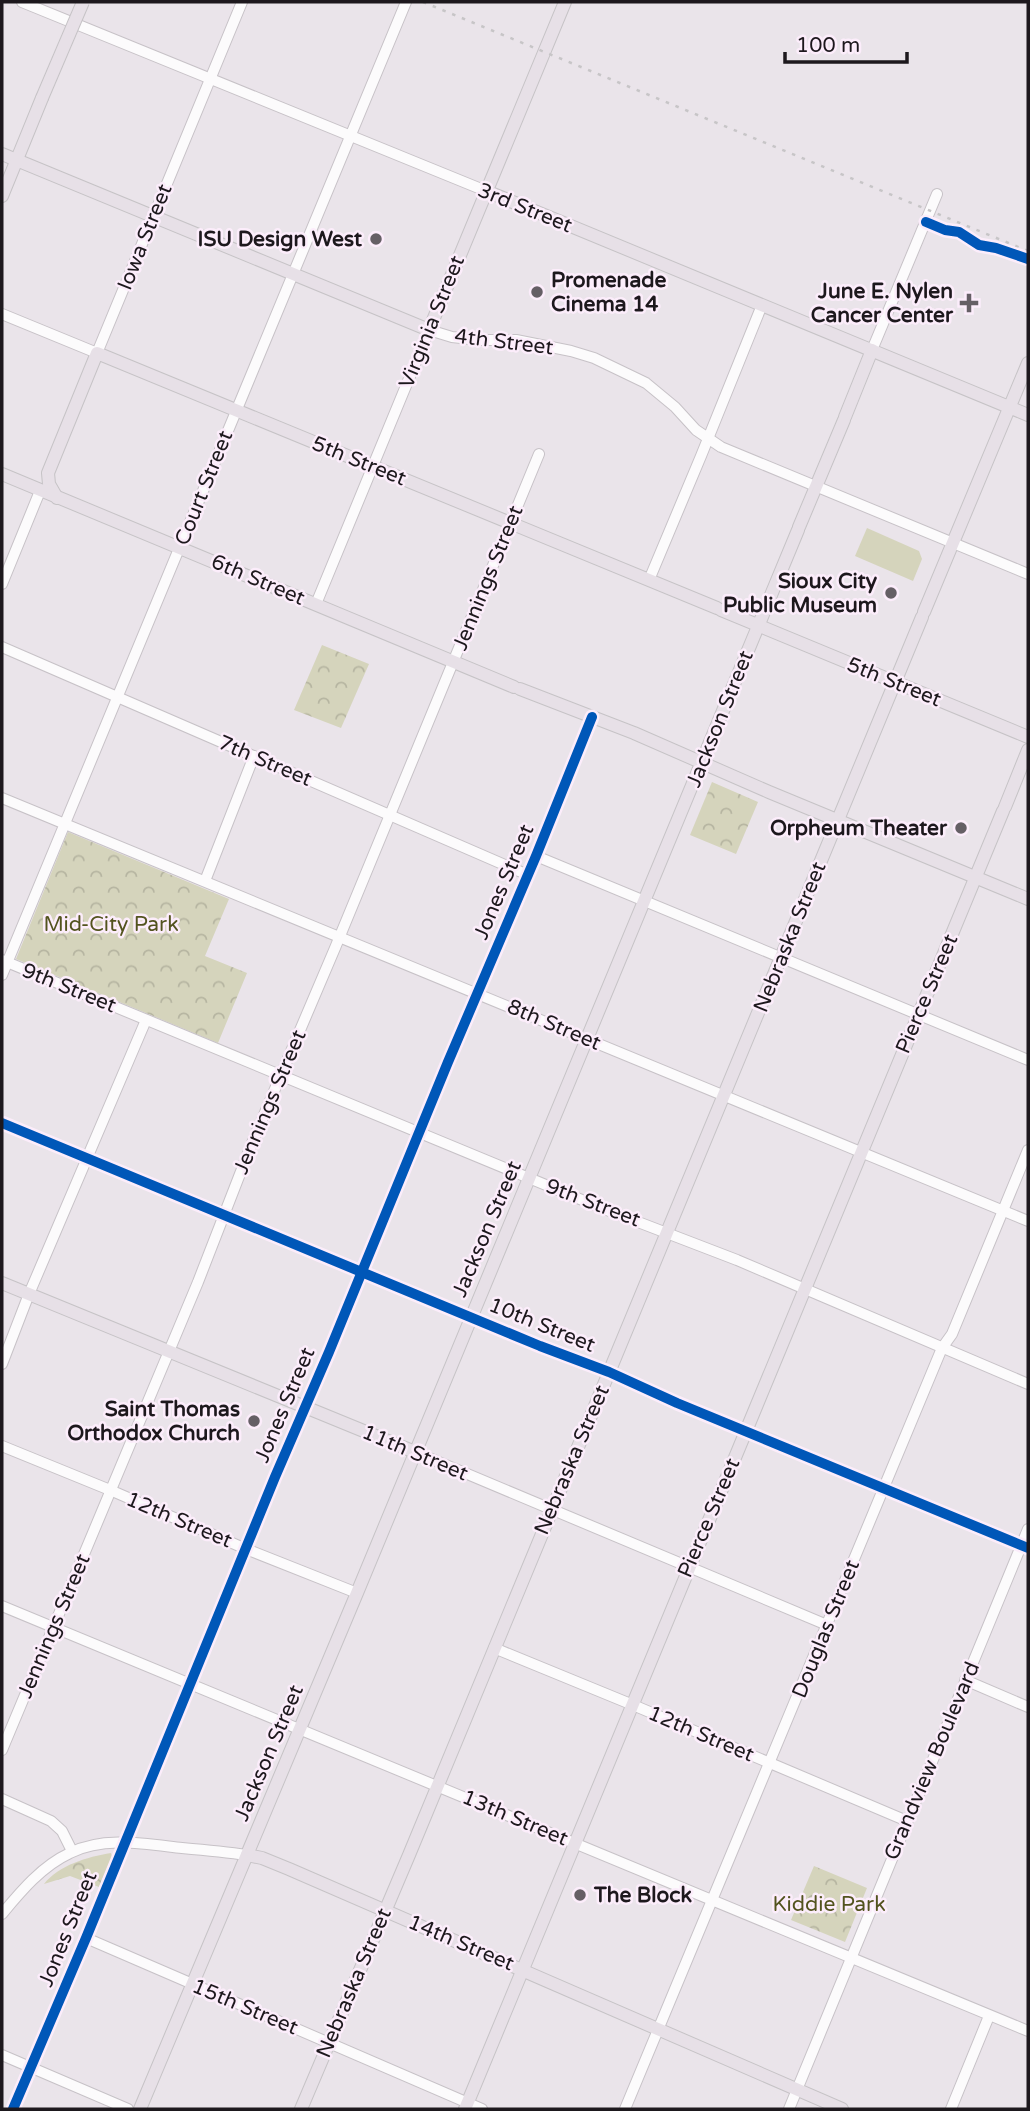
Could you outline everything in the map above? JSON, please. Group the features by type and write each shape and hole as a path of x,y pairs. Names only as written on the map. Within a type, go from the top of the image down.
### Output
{"main road":[{"path":"2,196 83,2"},
{"name":"Virginia Street","path":"429,330 565,2"},
{"name":"4th Street","path":"2,154 429,330"},
{"name":"3rd Street","path":"486,191 1028,415"},
{"name":"Jackson Street","path":"140,2109 358,1593 872,350"},
{"name":"5th Street","path":"97,353 1028,737"},
{"name":"Iowa Street","path":"48,472 97,353"},
{"name":"Nebraska Street","path":"302,2109 1028,363"},
{"path":"27,484 48,472 49,484 57,498"},
{"name":"6th Street","path":"2,474 1028,899"},
{"name":"Pierce Street","path":"466,2106 1028,750"},
{"name":"11th Street","path":"2,1283 415,1452"},
{"name":"14th Street","path":"247,1855 262,1858 385,1910 842,2109"}],"street":[{"name":"3rd Street","path":"22,2 486,191"},
{"name":"Iowa Street","path":"97,353 242,2"},
{"name":"Court Street","path":"2,975 4,962 65,823 349,135 407,2"},
{"name":"Jackson Street","path":"872,350 937,194"},
{"path":"649,580 762,305"},
{"name":"5th Street","path":"2,314 97,353"},
{"name":"4th Street","path":"429,330 452,337 516,340 594,358 646,383 675,407 696,430 721,447 1028,574"},
{"name":"Virginia Street","path":"316,604 429,330"},
{"name":"Jennings Street","path":"2,1750 539,454"},
{"path":"2,584 40,491"},
{"name":"7th Street","path":"2,647 528,875"},
{"name":"Jones Street","path":"13,2109 592,717"},
{"path":"205,881 254,756"},
{"name":"8th Street","path":"2,797 1028,1222"},
{"path":"536,856 1028,1060"},
{"name":"9th Street","path":"4,962 599,1207 667,1232 1028,1384"},
{"path":"2,1364 29,1294 146,1020"},
{"name":"10th Street","path":"2,1123 471,1318 609,1372 1025,1547"},
{"name":"Douglas Street","path":"625,2109 942,1348 952,1334 1028,1150"},
{"name":"12th Street","path":"2,1446 358,1593"},
{"name":"11th Street","path":"415,1452 827,1625"},
{"name":"Grandview Boulevard","path":"789,2109 965,1680 1025,1547 1028,1529"},
{"name":"13th Street","path":"2,1606 1028,2031"},
{"name":"12th Street","path":"494,1648 907,1821"},
{"path":"965,1680 1028,1707"},
{"path":"2,1799 51,1821 62,1831 72,1851 55,1861 25,1887 2,1914"},
{"name":"14th Street","path":"72,1851 124,1842 247,1855"},
{"name":"15th Street","path":"86,1938 328,2042 466,2106 482,2109"},
{"path":"951,2109 989,2016"},
{"path":"2,2055 128,2109"}],"green space":[{"path":"867,528 919,551 922,559 913,581 855,556"},
{"path":"322,645 369,664 341,728 294,710"},
{"path":"712,782 758,802 736,854 690,835"},
{"name":"Mid-City Park","path":"68,832 229,899 205,956 247,973 218,1043 16,959"},
{"path":"111,1853 112,1857 99,1887 70,1876 44,1884 57,1872 74,1863"},
{"name":"Kiddie Park","path":"814,1866 867,1888 845,1942 791,1920"}],"railway":[{"path":"423,2 1028,251"}],"cycle path":[{"path":"926,222 945,230 959,232 979,245 1028,259"},
{"path":"13,2109 592,717"},
{"path":"2,1123 540,1346 609,1372 677,1403 1028,1548"}],"place":[{"name":"ISU Design West","path":"376,239"},
{"name":"Promenade Cinema 14","path":"537,292"},
{"name":"June E. Nylen Cancer Center","path":"969,303"},
{"name":"Sioux City Public Museum","path":"891,593"},
{"name":"Orpheum Theater","path":"961,828"},
{"name":"Saint Thomas Orthodox Church","path":"254,1421"},
{"name":"The Block","path":"580,1895"}]}
